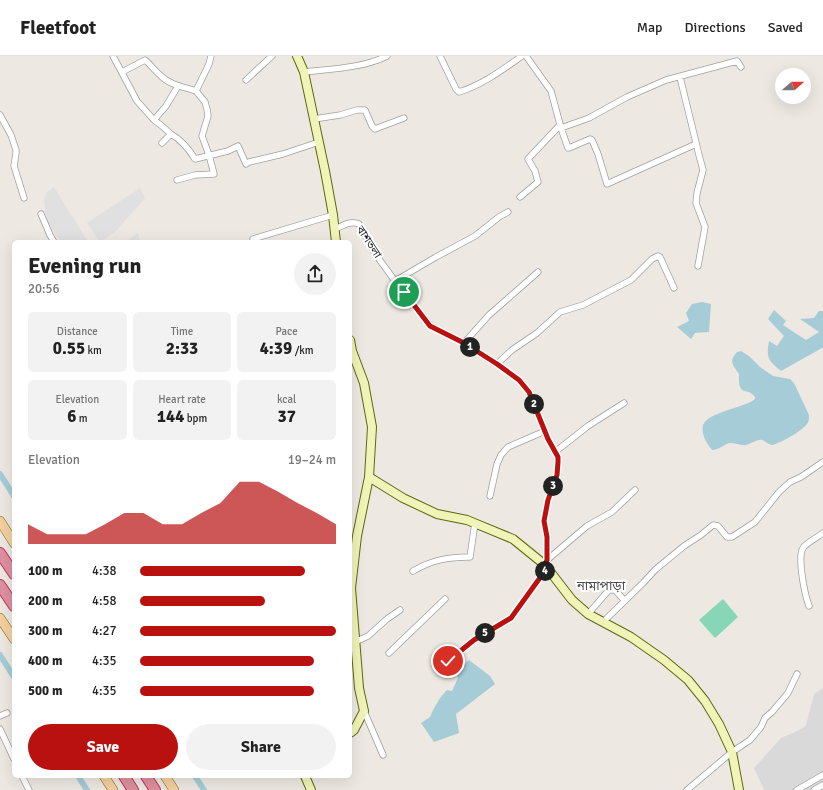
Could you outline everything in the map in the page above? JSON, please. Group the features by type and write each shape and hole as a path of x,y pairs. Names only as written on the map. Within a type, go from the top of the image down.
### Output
{"highway":[{"path":"0,553 12,571"},
{"path":"0,585 12,603"},
{"path":"125,778 132,790"},
{"path":"147,778 155,790"}],"main road":[{"path":"0,521 12,540"},
{"path":"0,618 12,636"},
{"path":"105,778 113,790"},
{"path":"166,778 174,790"}],"street":[{"path":"113,56 137,101 154,120 178,139 191,152 195,159 228,151 238,146 246,164 319,142"},
{"path":"196,91 209,64 211,56"},
{"path":"246,80 272,56"},
{"path":"297,56 304,72 319,142 333,215 336,240"},
{"path":"304,72 364,64 387,56"},
{"path":"440,56 456,89 459,92 485,81 522,56"},
{"path":"526,56 554,97 561,126 569,148 590,139 592,140 607,184 696,144"},
{"path":"122,72 145,60 162,77 178,86 196,91 205,102 208,116 202,136 214,174 195,175 177,180"},
{"path":"520,197 538,182 535,171 528,159 561,126 589,118 628,97 666,80 736,61 741,67"},
{"path":"680,77 703,170 697,193 696,204 704,227 698,266"},
{"path":"154,120 166,106 178,86"},
{"path":"314,119 340,115 357,110 365,110 374,129 404,118"},
{"path":"0,115 11,135 16,150 14,166 24,198"},
{"path":"162,142 171,134"},
{"path":"395,280 475,236 499,217 508,212"},
{"path":"41,214 53,240"},
{"path":"253,238 333,215"},
{"name":"বাশতলা","path":"335,229 351,222 359,224 376,255 430,326 464,343 497,364 519,380 529,392 545,431 558,457 557,475 548,500 544,521 547,537 546,565"},
{"path":"497,364 512,350 537,333 560,312 583,305 630,280 652,259 658,256 674,288"},
{"path":"464,343 489,314 538,272"},
{"path":"352,354 364,383 372,427 369,477 357,536 352,579"},
{"path":"555,452 588,426 624,404"},
{"path":"490,496 497,464 501,455 508,447 545,431"},
{"path":"603,622 656,569 684,546 713,525 718,526 728,538 732,537 756,522 779,492 790,482 801,477 823,462"},
{"path":"369,477 402,498 437,514 467,520 513,539 546,565 572,600 588,614 631,637 664,660 688,680 705,701 719,724 732,752 739,790"},
{"path":"448,661 474,640 511,618 546,565 587,526 612,512 635,490"},
{"path":"413,571 426,564 439,560 456,557 470,557 475,523"},
{"path":"809,606 801,572 801,554 803,547 823,534"},
{"path":"588,614 609,590 615,590 625,601"},
{"path":"389,654 445,599"},
{"path":"352,602 359,672 359,688 364,711 383,755"},
{"path":"355,642 368,636 387,619 400,610"},
{"path":"688,790 732,752 750,740 761,727 765,718 788,693 797,674"},
{"path":"352,732 364,711"},
{"path":"0,716 7,713"},
{"path":"0,729 12,755"},
{"path":"797,790 821,776 823,785 814,790"},
{"path":"23,778 29,790"},
{"path":"306,778 311,790"}],"shaded area":[{"path":"54,187 87,240 60,240 46,219 44,200 46,193"},
{"path":"140,188 145,198 115,232 103,240 99,240 87,223"},
{"path":"138,233 140,240 128,240"},
{"path":"823,688 823,790 764,790 754,768 781,738 803,728 806,725 814,694"}],"green space":[{"path":"723,599 738,617 715,638 699,620"}],"water":[{"path":"702,302 711,304 709,332 695,333 691,339 677,327 689,321 686,313 692,304"},
{"path":"774,310 786,321 783,325 806,340 819,332 800,319 814,318 819,311 823,311 823,348 781,371 773,364 768,355 769,341 777,346 784,336 768,319"},
{"path":"741,351 773,376 790,379 794,383 809,415 809,421 796,433 773,445 760,440 744,445 730,443 712,450 704,437 703,425 706,421 719,413 743,405 755,399 752,394 744,391 740,387 739,374 732,363 734,355"},
{"path":"469,660 490,676 495,684 456,714 459,733 434,742 421,723 430,717 440,698 447,690 452,691 458,678 456,671"}],"waterway":[{"path":"0,474 12,493"},
{"path":"0,655 12,674"},
{"path":"79,778 87,790"},
{"path":"196,778 204,790"}],"district":[{"name":"নামাপাড়া","path":"601,586"}],"route":[{"path":"404,292 430,326 464,343 519,380 529,392 548,439 558,457 557,475 548,500 544,521 547,537 547,560 545,565 547,568 511,618 474,640 448,661"}]}
